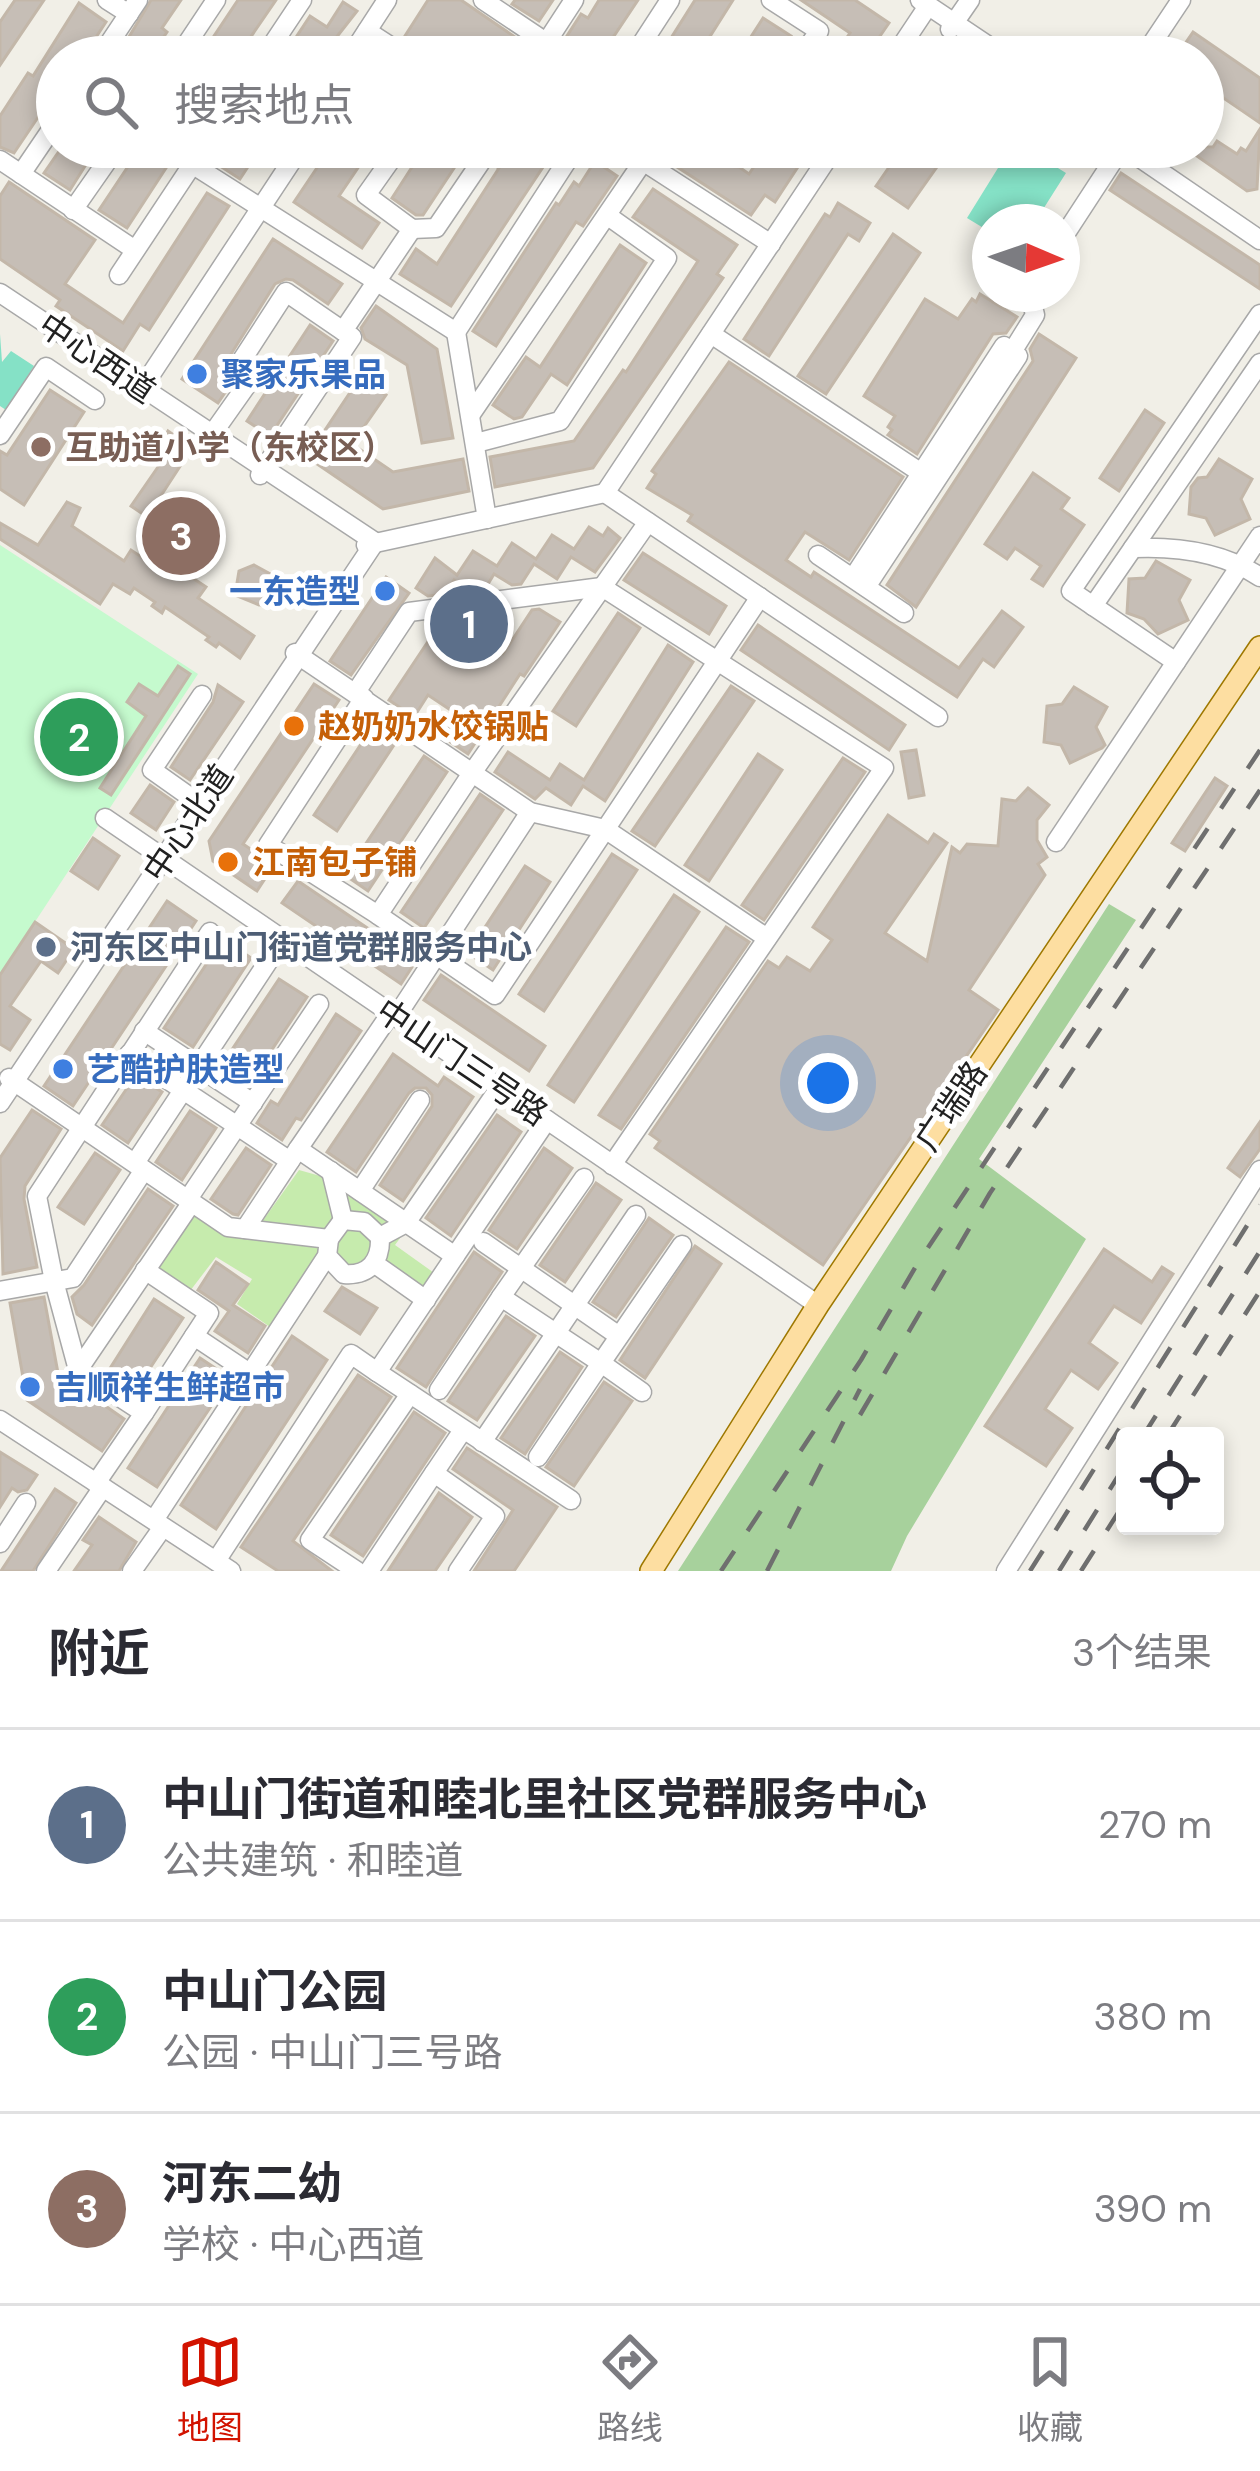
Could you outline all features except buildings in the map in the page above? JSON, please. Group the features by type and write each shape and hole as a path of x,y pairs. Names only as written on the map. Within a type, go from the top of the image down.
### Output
{"main road":[{"name":"广瑞路","path":"651,1571 818,1305 1260,647"}],"street":[{"path":"107,0 133,7 114,36"},
{"path":"192,36 216,0"},
{"path":"278,36 302,0"},
{"path":"368,36 390,0"},
{"path":"562,36 574,0"},
{"path":"647,36 670,0"},
{"path":"771,0 819,31 816,36"},
{"path":"952,26 970,0"},
{"path":"1157,36 1181,0"},
{"path":"491,2 535,36"},
{"path":"904,36 920,4 965,36"},
{"path":"952,26 969,36"},
{"path":"370,33 375,36"},
{"path":"21,174 36,152"},
{"path":"0,160 135,250"},
{"path":"73,210 102,168"},
{"path":"119,275 190,168"},
{"path":"197,168 456,332"},
{"path":"137,390 283,168"},
{"path":"385,168 366,196 412,229 436,228 476,168"},
{"path":"488,519 456,332 562,168"},
{"path":"471,414 639,168"},
{"path":"667,168 771,244"},
{"path":"370,544 605,493 821,168"},
{"path":"1080,211 1109,168"},
{"path":"1158,168 1256,227"},
{"path":"1168,168 1256,227"},
{"path":"476,443 560,421 667,257 608,215"},
{"path":"343,331 412,229"},
{"path":"210,437 249,382 240,362 286,292 352,337 261,472"},
{"name":"中心西道","path":"0,293 64,341 370,544"},
{"name":"中心西道","path":"0,303 64,341"},
{"path":"860,583 1004,346 1012,352 1034,312"},
{"path":"1176,662 1071,591 1260,314"},
{"path":"711,334 928,478"},
{"path":"0,435 64,341"},
{"path":"1093,606 1260,363"},
{"path":"46,367 95,400"},
{"path":"605,493 938,717"},
{"path":"378,915 648,522"},
{"path":"1056,842 1260,536"},
{"name":"中心北道","path":"0,1103 8,1084 370,544"},
{"path":"1133,548 1202,552 1241,565 1260,578"},
{"path":"818,555 904,613"},
{"path":"612,1165 884,768 717,658 602,587 409,612 268,844 495,995 717,658 760,598"},
{"path":"297,655 530,812 605,829 767,938"},
{"path":"198,802 152,770 202,695"},
{"path":"245,1229 438,956 530,812"},
{"name":"中山门三号路","path":"105,818 818,1305"},
{"path":"144,1413 78,1370 53,1281 37,1196 210,932"},
{"path":"0,1292 73,1278 183,1090 283,939"},
{"path":"78,1370 319,1004"},
{"path":"144,1031 253,1103"},
{"path":"129,1054 237,1126 331,1171 455,1256"},
{"path":"8,1084 82,1126 228,1227 328,1247 344,1274 357,1275 375,1264 380,1237 364,1222 343,1220"},
{"path":"380,1237 406,1223 500,1088"},
{"path":"360,1190 420,1100"},
{"path":"377,1372 547,1120"},
{"path":"1006,1571 1260,1170"},
{"path":"132,1571 343,1220 331,1171"},
{"path":"439,1390 584,1178"},
{"path":"482,1442 636,1215"},
{"path":"483,1242 619,1336"},
{"path":"538,1457 682,1244"},
{"path":"375,1264 425,1300"},
{"path":"46,1571 209,1313 146,1270"},
{"path":"501,1297 642,1392"},
{"path":"194,1336 248,1372"},
{"path":"0,1420 224,1566 351,1354 571,1500"},
{"path":"357,1571 310,1540 410,1394"},
{"path":"370,1571 463,1430"},
{"path":"434,1473 495,1516 458,1571"},
{"path":"0,1543 26,1503"}],"green space":[{"path":"998,168 1058,168 1066,173 1046,204 976,204"},
{"path":"0,334 2,362 11,351 34,366 6,410 0,406"},
{"path":"0,545 198,674 0,975"},
{"path":"1109,904 1136,920 979,1159 1086,1239 907,1536 891,1571 678,1571"},
{"path":"299,1170 338,1181 406,1230 395,1245 437,1275 423,1294 381,1264 327,1270 270,1327 237,1304 252,1279 216,1257 190,1291 156,1269 192,1213 221,1234 249,1240"}],"railway":[{"path":"721,1571 861,1360 919,1261 1260,750"},
{"path":"860,1415 990,1193 1260,790"},
{"path":"1030,1571 1260,1205"},
{"path":"1149,1427 1260,1251"},
{"path":"1173,1427 1260,1291"},
{"path":"767,1571 860,1389"},
{"path":"1059,1571 1116,1479"},
{"path":"1081,1571 1116,1516"}],"place":[{"name":"聚家乐果品","path":"197,374"},
{"name":"互助道小学（东校区）","path":"41,447"},
{"name":"河东二幼","path":"181,536"},
{"name":"一东造型","path":"385,591"},
{"name":"中山门街道和睦北里社区党群服务中心","path":"469,624"},
{"name":"赵奶奶水饺锅贴","path":"294,726"},
{"name":"中山门公园","path":"79,737"},
{"name":"江南包子铺","path":"228,862"},
{"name":"河东区中山门街道党群服务中心","path":"46,947"},
{"name":"艺酷护肤造型","path":"63,1069"},
{"name":"吉顺祥生鲜超市","path":"30,1387"}]}
